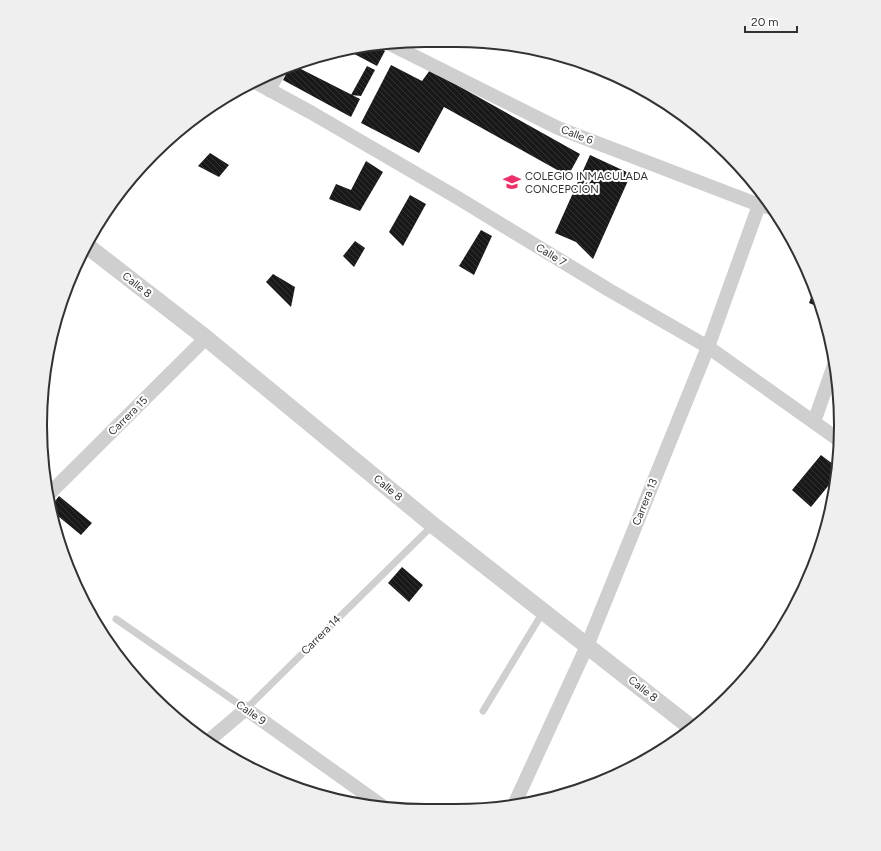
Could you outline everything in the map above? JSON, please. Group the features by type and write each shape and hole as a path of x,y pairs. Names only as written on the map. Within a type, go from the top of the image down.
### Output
{"street":[{"name":"Calle 6","path":"398,48 558,128 760,200"},
{"path":"269,90 275,78"},
{"name":"Calle 7","path":"260,85 405,167 608,290 708,347 834,436"},
{"name":"Carrera 13","path":"517,799 587,646 764,206"},
{"name":"Calle 8","path":"91,250 206,338 433,525 688,725"},
{"name":"Carrera 15","path":"53,491 206,338"},
{"path":"814,422 831,374"},
{"name":"Carrera 14","path":"212,738 246,709"},
{"name":"Calle 9","path":"246,709 375,801"}],"lane":[{"name":"Carrera 14","path":"246,709 433,525"},
{"path":"483,711 544,612"},
{"name":"Calle 9","path":"116,619 246,709"}],"building":[{"path":"382,50 385,51 377,66 354,54"},
{"path":"391,65 422,81 430,70 580,154 568,176 444,107 419,153 361,123"},
{"path":"367,66 375,70 361,96 351,95"},
{"path":"300,69 360,99 351,117 283,80 286,74"},
{"path":"210,153 229,165 219,177 198,166"},
{"path":"590,155 631,174 593,259 576,242 555,233"},
{"path":"366,161 383,172 360,211 329,199 336,184 351,190"},
{"path":"410,195 426,204 403,246 389,232"},
{"path":"481,230 492,236 474,275 459,266"},
{"path":"355,241 365,248 354,267 343,256"},
{"path":"273,274 295,287 291,307 266,282"},
{"path":"811,297 814,305 809,303"},
{"path":"821,455 832,463 829,484 811,507 792,490"},
{"path":"59,496 92,523 81,535 58,516 55,502"},
{"path":"402,567 423,585 409,602 388,583"}],"place":[{"name":"COLEGIO INMACULADA CONCEPCIÓN","path":"512,182"}]}
